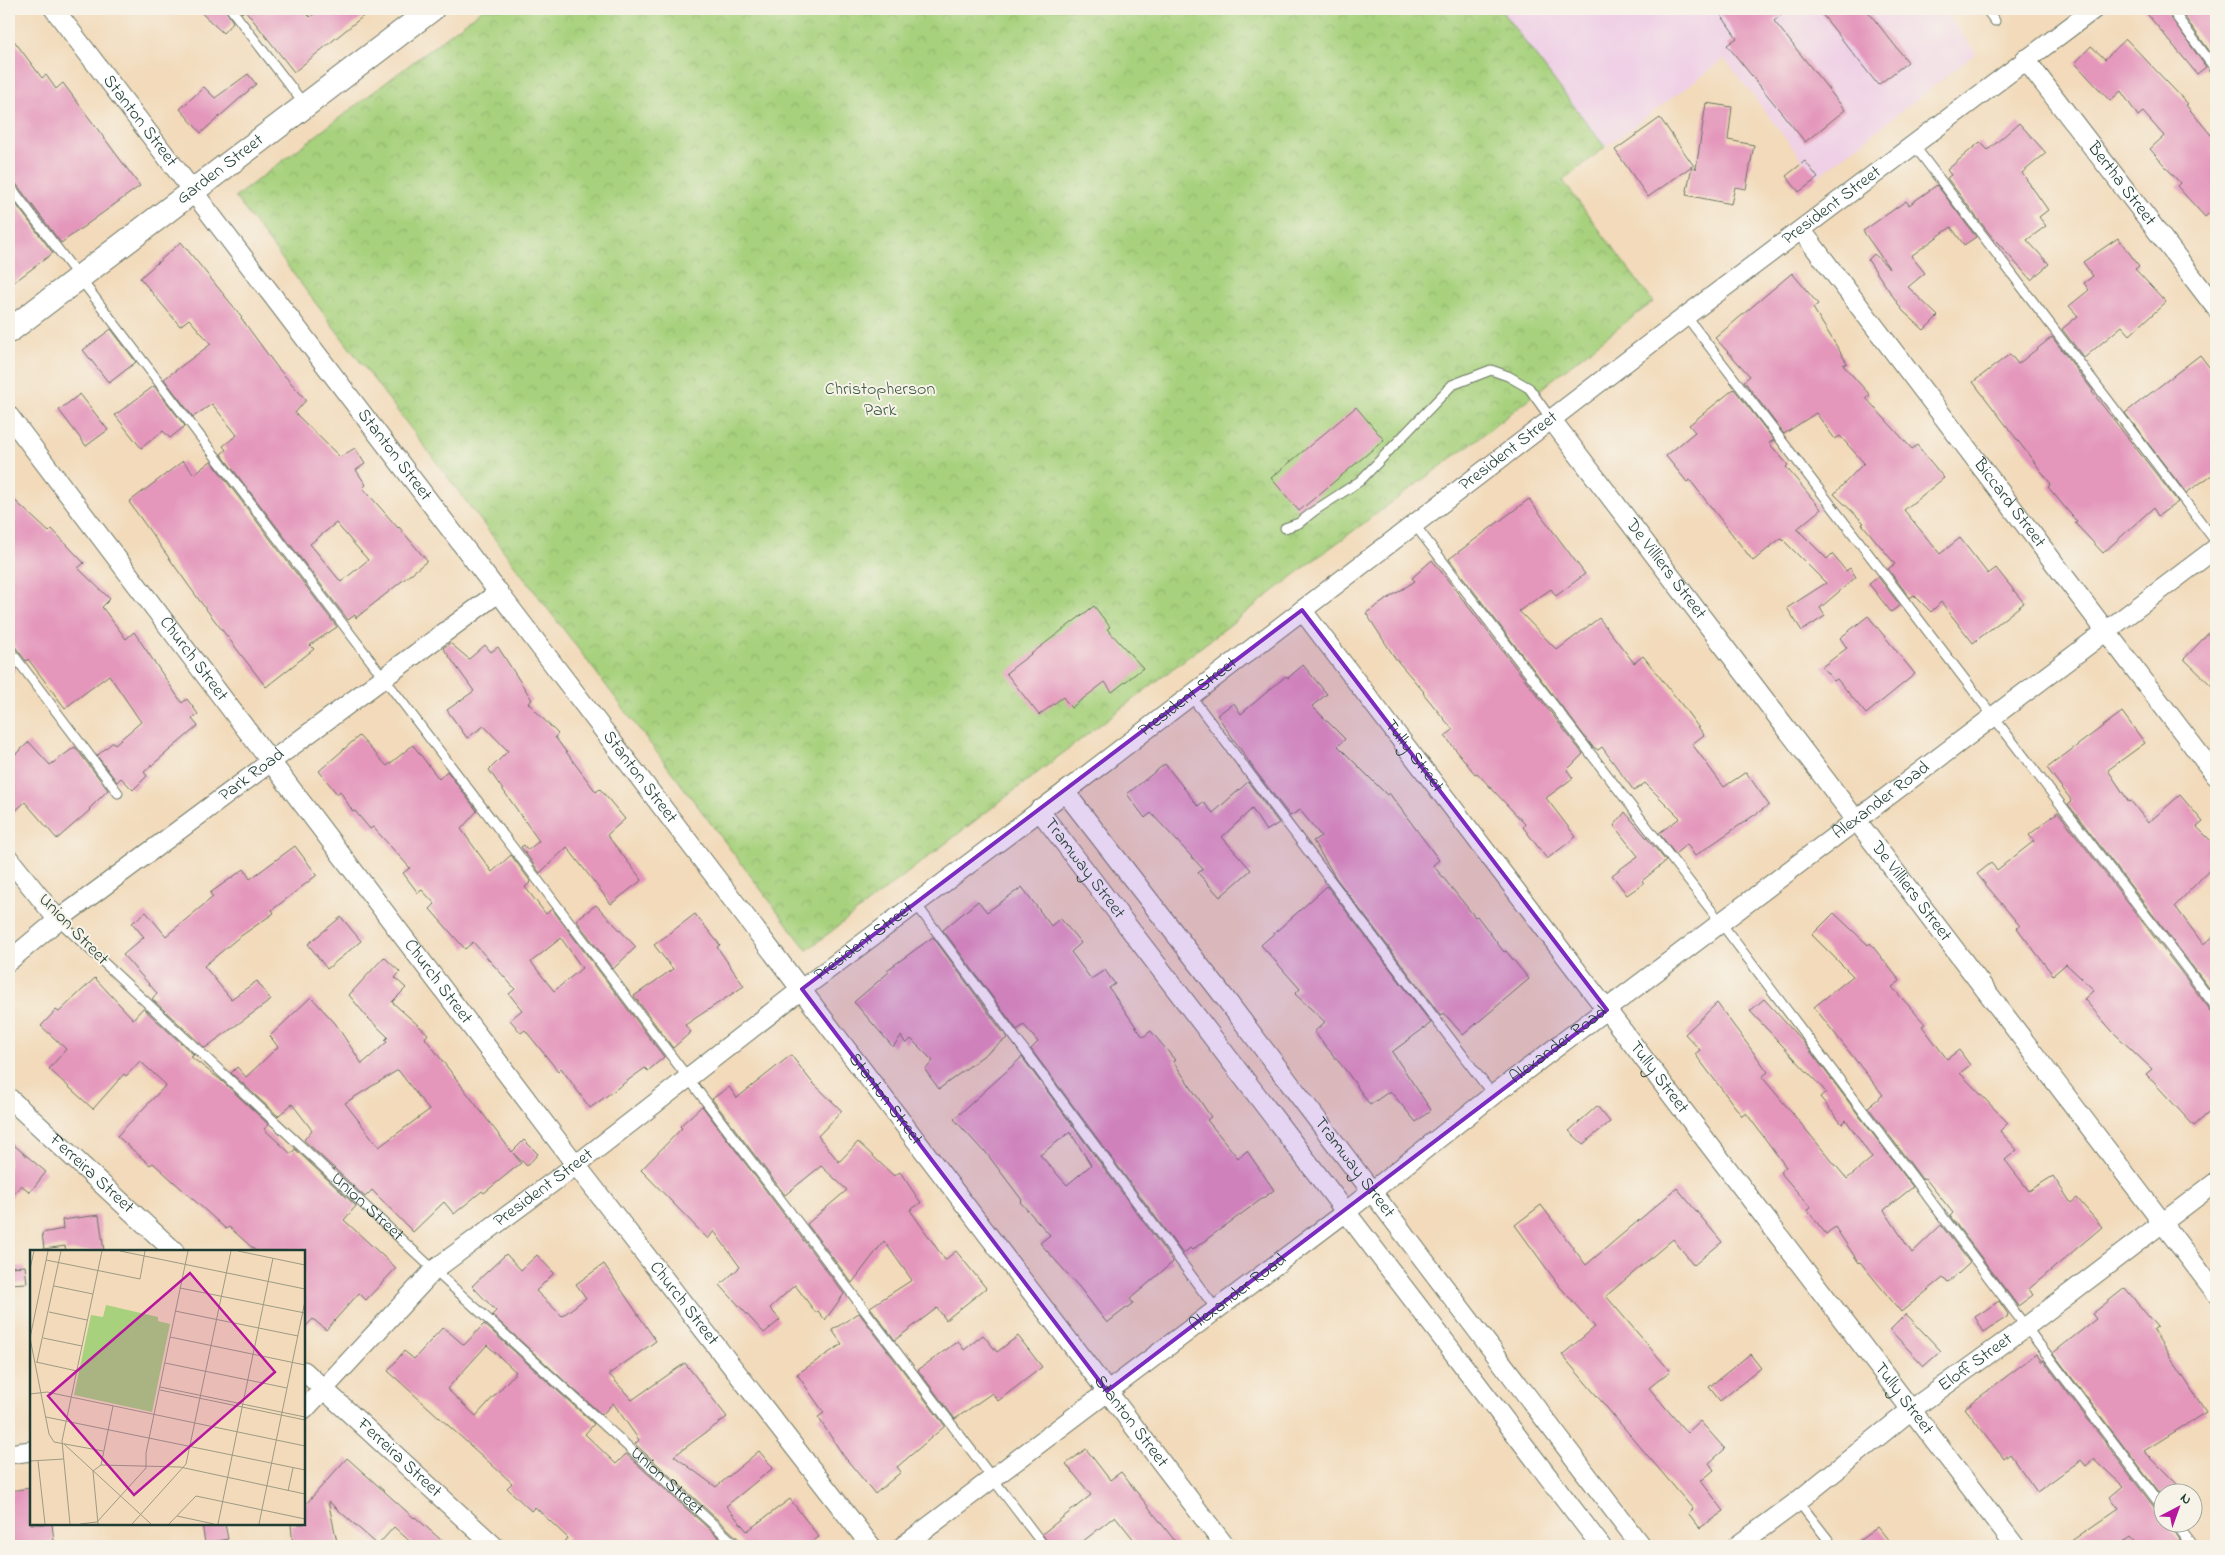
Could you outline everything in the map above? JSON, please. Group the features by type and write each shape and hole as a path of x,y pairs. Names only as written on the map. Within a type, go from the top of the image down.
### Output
{"street":[{"name":"Stanton Street","path":"54,9 1225,1546"},
{"name":"Garden Street","path":"9,331 432,9"},
{"name":"President Street","path":"305,1409 434,1270 576,1165 802,989 1065,792 1686,316 1802,231 1912,144 2094,9"},
{"name":"Bertha Street","path":"2025,60 2216,308"},
{"name":"Biccard Street","path":"1802,231 2216,776"},
{"name":"Church Street","path":"9,416 576,1165 871,1546"},
{"name":"De Villiers Street","path":"1551,419 2216,1293"},
{"name":"Alexander Road","path":"903,1546 1347,1211 1493,1095 2216,548"},
{"name":"Park Road","path":"9,960 58,920 499,592"},
{"name":"Tully Street","path":"1302,610 2015,1546"},
{"name":"Tramway Street","path":"1065,792 1218,989 1641,1546"},
{"name":"Tramway Street","path":"1039,810 1602,1546"},
{"name":"Union Street","path":"9,859 58,920"},
{"path":"1192,1008 1218,989"},
{"name":"Ferreira Street","path":"9,1098 173,1250"},
{"name":"Eloff Street","path":"1737,1546 1798,1501 1911,1410 2027,1326 2216,1182"},
{"name":"Ferreira Street","path":"305,1372 494,1546"},
{"path":"9,1454 30,1452"}],"lane":[{"path":"231,9 305,105"},
{"path":"1986,9 1995,21"},
{"path":"2170,9 2216,70"},
{"path":"1912,144 2216,542"},
{"path":"9,185 1044,1546"},
{"path":"1686,316 2216,1007"},
{"path":"1285,528 1299,523 1314,511 1360,482 1452,385 1464,379 1491,370 1508,376 1529,388 1551,419"},
{"path":"1414,524 1722,923 2152,1494"},
{"path":"9,649 118,793"},
{"path":"1190,695 1493,1095"},
{"path":"916,904 1216,1309"},
{"name":"Union Street","path":"58,920 434,1270 737,1546"},
{"path":"1798,1501 1833,1546"},
{"path":"2182,1532 2192,1546"}],"highlighted area":[{"path":"1302,610 1607,1010 1107,1391 802,989"}],"shaded area":[{"path":"1500,9 1943,9 1976,53 1816,178 1725,59 1605,147"}],"green space":[{"name":"Christopherson Park","path":"483,9 1500,9 1605,147 1563,181 1653,302 1598,343 1487,432 1318,557 807,950 235,197"}],"building":[{"path":"197,9 225,9 233,22 223,33"},
{"path":"239,9 303,9 310,17 321,9 372,9 294,72 245,10 242,13"},
{"path":"1717,9 1789,9 1774,21 1845,110 1805,142 1727,45 1737,38"},
{"path":"1818,9 1866,9 1908,62 1878,85"},
{"path":"2143,9 2165,9 2206,67 2197,74"},
{"path":"2179,9 2216,9 2216,60"},
{"path":"9,34 42,78 46,75 56,89 63,83 140,186 61,243 14,181 9,179"},
{"path":"2126,39 2188,104 2186,105 2216,141 2216,207 2205,217 2177,186 2180,183 2150,149 2164,136 2143,112 2138,116 2121,91 2110,101 2075,63 2091,46 2105,59"},
{"path":"248,74 256,84 201,133 180,109 204,87 215,98"},
{"path":"1706,103 1732,107 1728,140 1754,145 1746,189 1735,187 1731,204 1686,195 1692,166 1648,197 1615,150 1660,118 1696,169"},
{"path":"2019,123 2046,153 2022,173 2048,210 2039,217 2046,226 2027,240 2049,264 2031,280 1988,232 1947,178 1951,175 1947,170 1980,142 1988,150"},
{"path":"1805,161 1818,178 1799,192 1786,176"},
{"path":"1937,185 1976,237 1964,245 1951,227 1911,256 1925,273 1908,287 1938,316 1924,330 1903,311 1868,260 1874,254 1889,268 1863,231 1906,201 1909,205"},
{"path":"9,195 53,253 9,286"},
{"path":"2118,238 2139,266 2135,269 2166,302 2130,335 2122,326 2084,358 2062,329 2078,316 2069,306 2089,290 2084,283 2093,276 2083,262"},
{"path":"181,242 242,317 277,367 306,400 295,413 340,457 355,448 365,464 356,470 366,485 363,488 427,561 356,618 355,615 348,620 221,454 226,450 223,446 237,435 212,404 193,417 164,379 211,344 189,319 180,326 140,278","holes":["336,523 368,560 341,582 310,544"]},
{"path":"1792,273 1818,304 1813,308 1847,363 1843,365 1870,395 1866,398 1912,449 1917,445 1944,478 1904,510 1940,554 1960,538 1988,574 1996,568 2024,603 1973,643 1941,602 1931,612 1914,595 1910,598 1888,569 1895,564 1862,524 1864,523 1834,494 1864,463 1840,436 1835,439 1816,413 1784,434 1744,381 1750,376 1715,338"},
{"path":"111,329 136,362 109,383 83,350"},
{"path":"2052,337 2092,392 2178,502 2158,516 2153,508 2103,553 2075,523 2077,522 2048,487 2051,484 1973,382 2010,354 2018,364"},
{"path":"2200,355 2216,376 2216,472 2186,493 2125,413"},
{"path":"154,386 185,426 170,438 163,431 141,448 115,415"},
{"path":"1734,389 1774,440 1769,443 1788,465 1786,467 1821,509 1797,529 1827,559 1832,554 1846,571 1850,568 1856,577 1820,608 1825,616 1802,631 1787,608 1826,583 1781,538 1753,561 1690,480 1687,482 1666,456 1695,432 1689,425"},
{"path":"80,394 108,430 86,446 59,410"},
{"path":"1356,407 1384,440 1299,511 1271,478"},
{"path":"183,461 194,474 211,461 337,627 310,645 314,649 266,687 199,600 129,502"},
{"path":"9,495 49,532 52,529 84,563 78,568 110,599 102,607 126,639 134,632 182,703 187,699 198,714 192,719 198,726 144,772 147,776 133,790 121,778 117,782 97,756 113,742 115,744 141,722 109,675 65,708 28,659 26,661 14,645 9,643"},
{"path":"1529,499 1585,574 1556,596 1551,589 1519,611 1557,650 1599,618 1634,663 1643,656 1682,705 1704,735 1692,744 1724,787 1746,772 1769,805 1695,856 1687,844 1675,854 1659,833 1680,818 1645,783 1634,791 1602,747 1598,750 1592,746 1449,559"},
{"path":"1432,560 1583,754 1567,770 1573,778 1546,798 1576,837 1547,859 1523,827 1525,824 1477,773 1475,774 1445,736 1453,730 1395,658 1366,613 1415,581 1412,578"},
{"path":"1878,577 1900,605 1891,612 1869,584"},
{"path":"1094,606 1110,627 1107,629 1143,668 1112,692 1105,682 1071,708 1063,697 1039,715 1006,673"},
{"path":"1868,616 1915,674 1866,714 1837,679 1834,681 1822,667 1847,648 1840,638"},
{"path":"2216,625 2216,690 2184,659"},
{"path":"450,643 469,659 485,645 491,652 498,647 532,700 528,703 558,734 555,737 596,792 600,789 625,819 607,835 642,880 611,904 567,847 540,873 521,847 524,845 528,850 539,841 489,770 508,751 484,726 467,738 447,710 474,691 443,648"},
{"path":"9,659 16,669 9,676"},
{"path":"1303,665 1327,694 1312,706 1345,739 1338,746 1387,795 1389,793 1439,860 1433,865 1475,917 1477,916 1504,952 1506,951 1529,979 1463,1035 1444,1013 1441,1016 1336,878 1313,841 1321,836 1300,810 1290,816 1254,769 1217,715 1234,703 1241,714 1286,676 1288,678"},
{"path":"2122,712 2145,743 2108,770 2129,802 2131,801 2148,823 2180,795 2203,822 2197,827 2216,846 2216,863 2175,906 2203,944 2216,935 2216,997 2068,804 2072,801 2047,768"},
{"path":"359,736 387,766 413,745 439,779 447,771 477,811 461,829 492,872 511,855 531,882 525,887 546,914 552,909 664,1057 648,1071 645,1068 590,1108 561,1068 558,1071 525,1030 521,1033 510,1020 522,1010 509,994 515,989 473,942 465,949 430,909 435,904 422,890 418,893 403,873 410,868 373,827 370,829 355,811 353,812 340,791 337,794 319,771","holes":["561,938 582,968 554,991 531,962"]},
{"path":"29,742 50,765 75,747 108,790 90,810 57,839 25,802 9,817 9,760"},
{"path":"1165,764 1198,806 1203,802 1213,813 1248,782 1279,823 1266,831 1252,809 1222,837 1251,870 1220,897 1198,873 1203,869 1151,813 1145,818 1127,794"},
{"path":"1625,812 1666,861 1642,881 1644,883 1627,895 1612,875 1638,856 1614,826"},
{"path":"2058,812 2211,1011 2216,1013 2216,1106 2194,1126 2146,1074 2152,1069 2113,1032 2084,999 2094,990 2066,964 2053,975 2017,928 2020,926 1977,874 1991,863 1997,870 2034,841 2029,835"},
{"path":"295,846 317,875 272,910 274,913 238,938 204,966 231,999 257,981 271,1000 205,1048 152,999 157,993 123,955 144,937 132,923 146,912 166,936 213,897 210,893 244,869 250,879"},
{"path":"1327,886 1431,1023 1392,1052 1431,1110 1416,1122 1390,1091 1370,1105 1347,1072 1314,1032 1325,1022 1295,994 1300,989 1261,945"},
{"path":"1022,887 1051,926 1060,918 1081,943 1071,952 1091,979 1105,970 1115,984 1109,988 1143,1037 1151,1031 1175,1060 1173,1061 1211,1117 1207,1120 1238,1158 1247,1151 1274,1190 1192,1250 1190,1248 1183,1254 1031,1049 1038,1042 1024,1025 1017,1030 943,930 978,901 987,912"},
{"path":"596,905 636,947 613,969 576,920"},
{"path":"1834,913 1868,945 1870,943 1900,981 1892,987 1925,1024 1922,1026 1947,1059 1959,1050 1970,1065 1960,1073 2008,1123 2000,1131 2017,1150 2005,1160 2029,1191 2053,1176 2071,1203 2077,1198 2102,1227 2029,1289 2033,1295 2018,1306 1950,1216 1953,1213 1925,1178 1922,1179 1868,1107 1883,1095 1814,1007 1853,976 1812,935"},
{"path":"695,914 720,945 717,947 744,986 685,1025 691,1032 673,1048 634,996 673,969 654,945"},
{"path":"341,917 361,941 327,969 308,944"},
{"path":"933,937 1007,1038 939,1089 925,1070 933,1061 911,1039 906,1044 901,1036 893,1047 854,1002 889,972 887,970"},
{"path":"384,957 400,972 395,978 406,988 392,1002 428,1034 425,1038 512,1152 524,1140 538,1154 527,1166 513,1153 521,1163 484,1193 482,1191 454,1214 444,1202 413,1232 372,1190 365,1197 304,1140 312,1130 292,1104 278,1116 231,1073 237,1067 246,1077 278,1047 270,1036 311,997 335,1023 362,1064 387,1042 385,1040 388,1037 367,1017 349,995","holes":["398,1070 429,1110 379,1147 345,1103"]},
{"path":"95,978 133,1019 143,1008 194,1055 191,1057 222,1081 269,1125 264,1129 291,1154 295,1149 356,1206 344,1220 396,1268 366,1300 359,1293 326,1330 313,1319 305,1327 305,1250 255,1250 229,1227 226,1229 153,1163 150,1165 117,1136 166,1085 140,1061 126,1076 124,1074 93,1109 49,1069 66,1049 41,1026 56,1010 59,1012"},
{"path":"1764,999 1804,1043 1913,1187 1884,1210 1912,1253 1941,1225 1970,1263 1948,1283 1943,1278 1901,1312 1859,1263 1835,1227 1826,1234 1807,1210 1811,1208 1780,1172 1786,1167 1746,1113 1742,1116 1695,1054 1700,1050 1685,1034 1717,1003 1768,1072 1762,1077 1847,1179 1872,1158 1846,1120 1842,1124 1820,1097 1826,1092 1750,1011"},
{"path":"791,1055 811,1081 842,1111 818,1136 839,1162 858,1142 894,1176 900,1172 921,1203 910,1210 945,1260 956,1251 986,1288 946,1320 937,1308 895,1340 870,1307 912,1280 884,1241 852,1283 807,1224 847,1190 821,1166 785,1195 712,1099 729,1087 737,1098"},
{"path":"1022,1057 1173,1262 1130,1299 1133,1303 1107,1323 1080,1288 1040,1243 1050,1235 1020,1202 1022,1200 984,1150 954,1119","holes":["1070,1132 1091,1165 1067,1185 1040,1155"]},
{"path":"702,1106 844,1294 825,1320 818,1311 816,1313 795,1285 770,1308 780,1320 764,1333 720,1285 740,1267 714,1231 708,1239 641,1170 682,1128 680,1126"},
{"path":"1597,1106 1610,1122 1583,1144 1569,1131"},
{"path":"9,1141 46,1172 30,1192 21,1185 9,1200"},
{"path":"1677,1188 1722,1242 1694,1265 1673,1239 1606,1296 1670,1371 1649,1388 1687,1433 1700,1421 1725,1449 1709,1463 1714,1470 1701,1481 1724,1511 1700,1528 1688,1513 1693,1509 1562,1355 1595,1327 1560,1287 1515,1225 1541,1205 1586,1265"},
{"path":"99,1215 104,1250 66,1250 65,1246 44,1249 42,1233 63,1229 62,1220"},
{"path":"506,1254 521,1270 537,1255 554,1273 536,1291 562,1316 586,1298 576,1284 604,1264 656,1341 609,1374 632,1400 685,1363 727,1417 674,1456 716,1487 759,1451 773,1468 726,1506 747,1531 790,1499 819,1537 806,1546 743,1546 741,1541 635,1444 639,1440 613,1403 602,1415 492,1315 496,1311 472,1286"},
{"path":"25,1266 27,1283 9,1284 9,1267"},
{"path":"2125,1288 2157,1327 2153,1330 2206,1412 2144,1451 2175,1482 2152,1482 2152,1484 2053,1353 2096,1319 2092,1314"},
{"path":"1999,1301 2008,1314 2007,1317 1984,1332 1975,1317"},
{"path":"859,1313 945,1426 897,1467 901,1472 875,1494 843,1455 818,1417 824,1413 797,1374 842,1344 832,1330"},
{"path":"1906,1314 1941,1351 1924,1366 1890,1330"},
{"path":"484,1324 594,1424 585,1434 616,1464 626,1454 728,1546 561,1546 568,1538 535,1507 531,1511 507,1488 512,1483 388,1371 404,1351 414,1359 443,1327 464,1345","holes":["487,1345 516,1372 476,1416 447,1389"]},
{"path":"983,1335 997,1352 1018,1336 1042,1367 998,1401 992,1393 955,1419 918,1370 958,1341 964,1350"},
{"path":"1750,1354 1761,1368 1720,1401 1709,1387"},
{"path":"2036,1354 2042,1362 2043,1360 2152,1504 2152,1532 2175,1532 2184,1546 2137,1546 2130,1538 2119,1546 2064,1546 2119,1508 2110,1497 2123,1486 2094,1459 2086,1466 2081,1460 2037,1492 2010,1454 2004,1459 1965,1408"},
{"path":"1086,1449 1110,1480 1121,1472 1179,1546 1139,1546 1115,1516 1077,1546 1050,1546 1042,1534 1091,1495 1066,1464"},
{"path":"347,1458 448,1546 415,1546 394,1527 378,1545 328,1501 338,1546 293,1546 291,1525 305,1525 305,1505"},
{"path":"30,1488 30,1525 52,1525 54,1541 9,1546 9,1491"},
{"path":"202,1525 225,1525 228,1539 205,1543"},
{"path":"1878,1527 1893,1546 1852,1546"}]}
